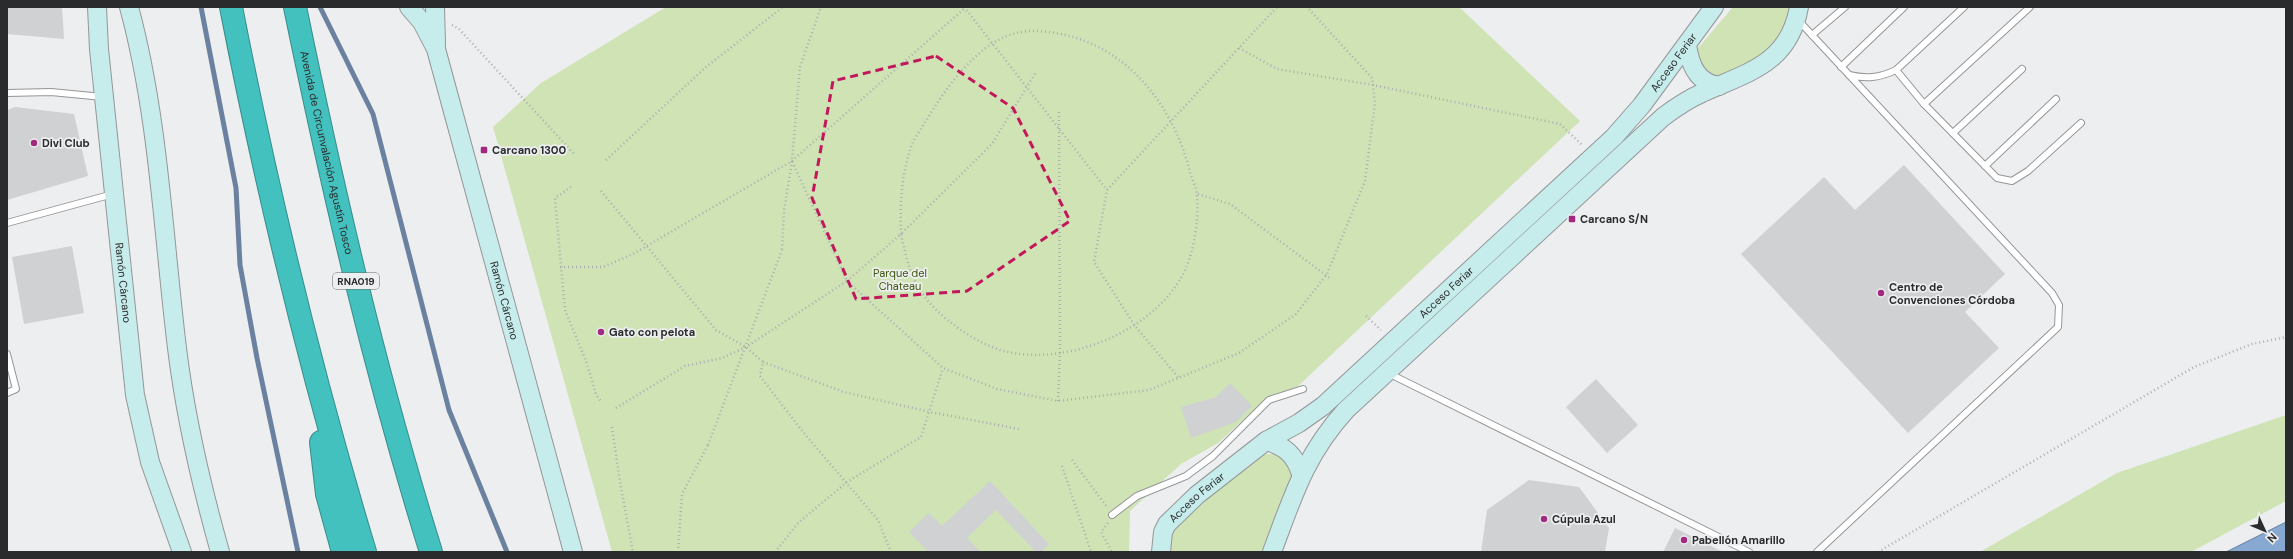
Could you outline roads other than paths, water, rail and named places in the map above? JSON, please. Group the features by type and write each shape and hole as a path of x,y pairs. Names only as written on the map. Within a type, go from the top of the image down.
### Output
{"highway":[{"path":"231,7 265,174 308,349 337,461 365,552"},
{"name":"Avenida de Circunvalación Agustín Tosco","path":"295,7 322,138 354,276 431,552"},
{"path":"308,349 327,494 343,552"},
{"path":"416,499 441,552"}],"main road":[{"name":"Ramón Cárcano","path":"97,7 104,97 135,395 150,462 182,552"},
{"path":"129,7 142,56 156,147 177,349 196,454 220,552"},
{"name":"Ramón Cárcano","path":"409,7 422,22 436,49 573,552"},
{"name":"Acceso Feriar","path":"1161,552 1163,532 1177,513 1266,441 1313,414 1394,341 1630,121 1714,7"},
{"name":"Ramón Cárcano","path":"435,11 436,49"},
{"name":"Acceso Feriar","path":"1272,552 1301,474 1330,428 1346,410 1663,117 1688,100 1753,71 1772,58 1788,41 1798,13"},
{"path":"1686,45 1697,75 1706,82 1719,86"},
{"path":"1266,441 1279,444 1287,450 1294,457 1301,474"}],"lane":[{"path":"1812,35 1845,7"},
{"path":"1841,67 1904,7"},
{"path":"1849,75 1869,78 1884,76 1896,70 1964,7"},
{"path":"1924,104 2030,7"},
{"path":"1798,13 1812,35 2052,293 2059,305 2058,327 1817,552"},
{"path":"1953,133 2022,69"},
{"path":"1896,70 1924,104 1997,178 2012,181 2028,171 2081,123"},
{"path":"7,93 51,92 104,97"},
{"path":"1985,166 2056,99"},
{"path":"7,223 114,193"},
{"path":"7,354 16,383 16,389 7,393"},
{"path":"1387,372 1748,552"},
{"path":"1112,515 1137,496 1186,476 1213,456 1269,400 1303,389"}],"water":[{"path":"2286,522 2286,552 2226,552"}],"waterway":[{"path":"201,7 236,188 240,265 257,358 298,552"},
{"path":"320,7 373,114 449,410 507,552"}],"place":[{"name":"Divi Club","path":"34,143"},
{"name":"Carcano 1300","path":"484,150"},
{"name":"Carcano S/N","path":"1572,219"},
{"name":"Centro de Convenciones Córdoba","path":"1881,293"},
{"name":"Gato con pelota","path":"601,332"},
{"name":"Cúpula Azul","path":"1544,519"},
{"name":"Pabellón Amarillo","path":"1684,540"}],"park label":[{"name":"Parque del Chateau","path":"900,279"}]}
